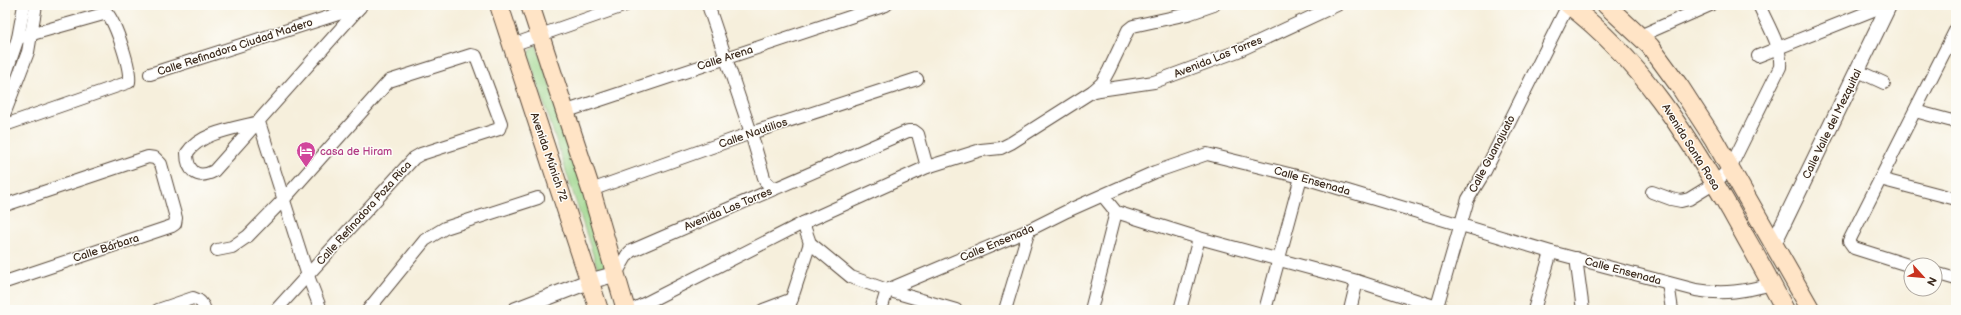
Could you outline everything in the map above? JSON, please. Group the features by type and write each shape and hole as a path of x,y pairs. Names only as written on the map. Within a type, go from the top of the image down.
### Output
{"main road":[{"name":"Avenida Múnich 72","path":"499,5 599,310"},
{"path":"530,5 564,112 591,190 626,310"},
{"name":"Avenida Santa Rosa","path":"1568,5 1593,23 1611,40 1640,73 1676,122 1715,183 1772,284 1784,310"},
{"name":"Avenida Santa Rosa","path":"1606,5 1650,46 1680,87 1713,138 1811,310"}],"street":[{"path":"5,76 18,38 24,5"},
{"path":"5,112 28,52 36,5"},
{"path":"512,45 539,34 626,5"},
{"path":"708,5 751,133 765,181 774,189"},
{"name":"Calle Arena","path":"564,112 886,5"},
{"name":"Avenida Las Torres","path":"632,310 803,223 927,167 981,150 1001,148 1093,91 1102,83 1128,30 1133,26 1188,14 1214,5"},
{"name":"Avenida Las Torres","path":"1093,91 1154,82 1238,51 1337,5"},
{"name":"Calle Guanajuato","path":"1437,308 1468,199 1486,171 1568,5"},
{"path":"1640,36 1710,5"},
{"path":"1652,192 1681,201 1689,199 1715,183 1730,168 1776,78 1780,59 1777,47 1759,5"},
{"path":"1758,56 1777,47 1886,5"},
{"name":"Calle Valle del Mezquital","path":"1774,243 1889,5"},
{"path":"259,122 213,135 192,145 187,153 190,168 196,174 206,175 214,170 259,122 362,6"},
{"name":"Calle Refinadora Ciudad Madero","path":"150,74 362,6"},
{"path":"5,125 129,82 130,76 121,45 111,18 107,13 18,38"},
{"path":"1903,263 1854,248 1849,241 1915,111 1952,44 1956,29"},
{"name":"Calle Refinadora Poza Rica","path":"276,310 414,158 421,154 499,129 501,122 476,56 471,55 389,81 284,199"},
{"path":"1858,71 1884,83"},
{"name":"Calle Nautilios","path":"591,190 751,133 917,79"},
{"path":"1915,111 1956,122"},
{"path":"259,122 308,276 321,310"},
{"name":"Avenida Las Torres","path":"616,274 631,251 908,131 914,131 918,134 927,167"},
{"name":"Calle Ensenada","path":"887,290 1029,230 1155,172 1207,154 1301,177 1551,252 1714,294 1745,291 1772,284"},
{"name":"Calle Bárbara","path":"5,205 148,157 155,158 161,164 176,218 175,224 172,226 5,282"},
{"path":"1265,310 1301,177"},
{"path":"1880,179 1956,199"},
{"path":"1103,196 1116,212 1199,238 1357,281 1437,308"},
{"path":"368,310 425,240 435,232 538,198"},
{"path":"217,250 232,247 239,243 284,199"},
{"path":"1091,310 1116,212"},
{"path":"803,223 810,243 851,277 887,290 956,310"},
{"path":"1005,310 1029,230"},
{"path":"1180,310 1199,238"},
{"path":"763,310 790,304 810,243"},
{"path":"1534,310 1551,252"},
{"path":"1576,258 1583,310"},
{"path":"515,310 590,280 616,274"},
{"path":"1943,276 1956,280"},
{"path":"1350,310 1357,281"},
{"path":"1668,283 1673,309"},
{"path":"881,310 887,290"},
{"path":"158,310 193,298 198,299 203,303 205,310"}],"green space":[{"path":"536,44 612,269 599,273 529,57 530,51"}],"place":[{"name":"casa de Hiram","path":"306,168"}]}
